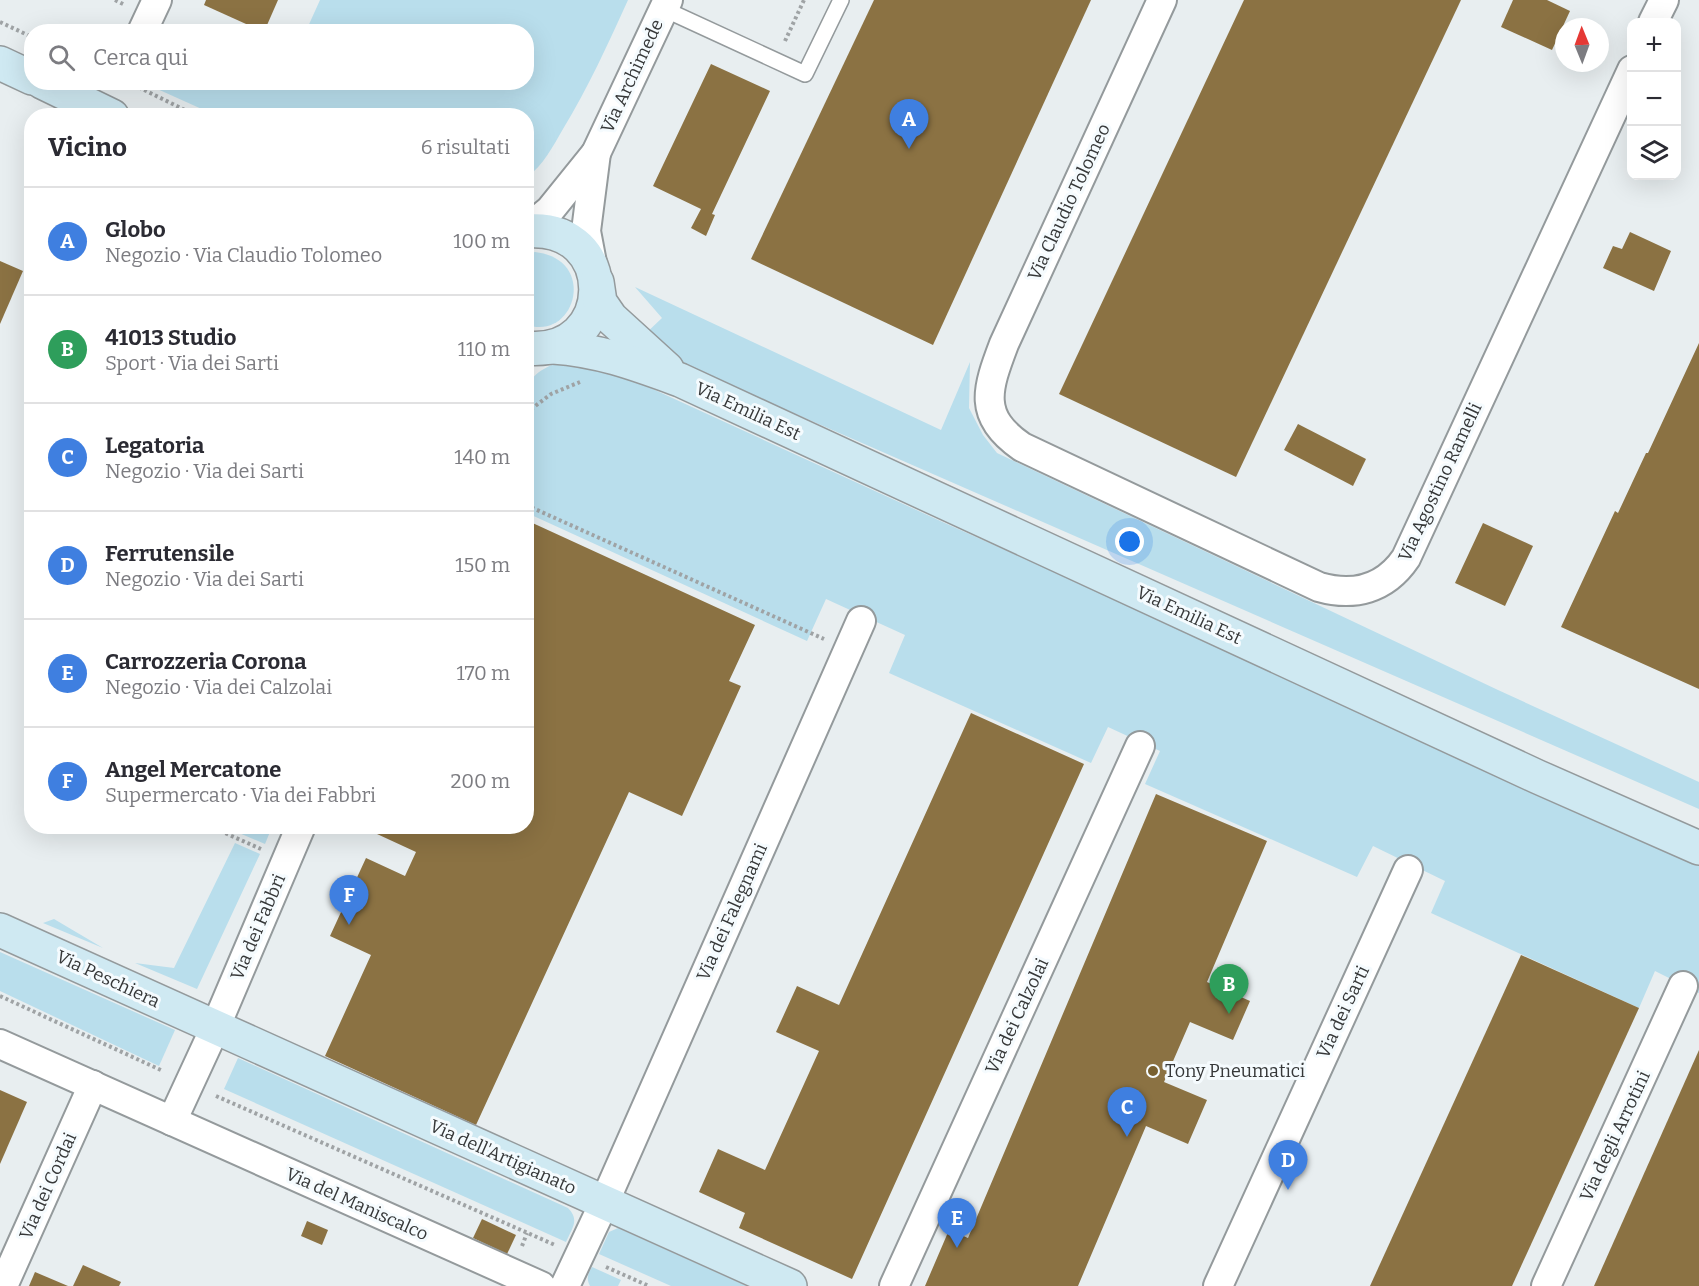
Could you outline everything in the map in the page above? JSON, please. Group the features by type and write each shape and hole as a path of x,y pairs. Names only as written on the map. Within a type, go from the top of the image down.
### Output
{"main road":[{"path":"0,63 24,74"},
{"path":"58,90 96,108"},
{"name":"Via Emilia Est","path":"534,230 553,232 577,245 587,256 595,275 600,302 611,318 680,380"},
{"name":"Via Emilia Est","path":"537,352 578,333 590,318 596,301 595,275"},
{"name":"Via Emilia Est","path":"537,352 582,349 615,357 680,380 1527,772 1699,848"},
{"name":"Via Peschiera","path":"0,930 215,1028"},
{"name":"Via dell'Artigianato","path":"215,1028 790,1286"}],"street":[{"path":"146,24 157,0"},
{"name":"Via Claudio Tolomeo","path":"990,409 995,367 1004,344 1162,0"},
{"path":"1655,18 1664,0"},
{"name":"Via Archimede","path":"534,223 550,210 596,153 666,4"},
{"name":"Via Agostino Ramelli","path":"990,409 1004,435 1022,447 1319,587 1336,592 1351,592 1382,582 1398,571 1406,558 1631,72"},
{"name":"Via Archimede","path":"595,275 586,231 596,153"},
{"name":"Via dei Falegnami","path":"604,1203 861,621"},
{"name":"Via dei Calzolai","path":"894,1286 1140,746"},
{"name":"Via dei Fabbri","path":"215,1028 298,834"},
{"name":"Via dei Sarti","path":"1218,1286 1408,870"},
{"name":"Via degli Arrotini","path":"1546,1286 1683,986"},
{"path":"172,1121 215,1028"},
{"name":"Via del Maniscalco","path":"0,1044 541,1286"},
{"name":"Via dei Cordai","path":"3,1286 93,1085"},
{"path":"565,1286 604,1203"}],"lane":[{"path":"666,4 805,74 841,0"}],"path":[{"path":"776,61 804,0"},
{"path":"0,22 24,33"},
{"path":"144,90 181,108"},
{"path":"534,509 848,650"},
{"path":"227,834 287,860"},
{"path":"0,996 189,1084 649,1286"}],"shaded area":[{"path":"320,0 628,0 572,113 547,155 534,171 534,108 199,108 160,90 534,90 534,24 309,24"},
{"path":"534,252 555,258 567,269 573,282 573,297 568,311 558,321 544,327 534,326"},
{"path":"635,287 941,430 970,362 969,408 983,435 997,453 1498,690 1699,782 1699,809 695,370 643,336 662,318"},
{"path":"567,360 604,369 644,385 947,524 1699,859 1699,993 1655,971 1639,1008 1431,913 1445,881 1373,846 1357,877 1145,784 1160,751 1108,727 1091,763 889,673 905,635 826,599 807,641 534,516 534,377 549,366"},
{"path":"241,834 269,834 265,844"},
{"path":"235,843 260,854 197,989 135,963 174,968"},
{"path":"54,919 103,948 43,923"},
{"path":"0,952 175,1030 159,1066 0,991"},
{"path":"238,1058 568,1208 574,1220 566,1242 224,1089"},
{"path":"618,1228 747,1286 671,1286 599,1254 609,1232"},
{"path":"592,1267 621,1280 618,1286 590,1286 588,1276"}],"building":[{"path":"206,0 278,0 268,24 246,24 204,5"},
{"path":"874,0 1091,0 933,345 751,259"},
{"path":"1244,0 1461,0 1236,477 1059,394"},
{"path":"1513,0 1547,0 1570,11 1567,18 1555,18 1555,44 1552,50 1501,27"},
{"path":"711,64 770,91 712,214 715,215 706,236 691,228 701,209 653,186"},
{"path":"1630,232 1671,251 1654,291 1603,268 1613,246 1622,249"},
{"path":"0,261 23,271 0,324"},
{"path":"1699,343 1699,689 1561,627 1615,511 1618,513 1648,453"},
{"path":"1298,424 1366,459 1353,486 1284,450"},
{"path":"1483,523 1533,546 1505,606 1455,583"},
{"path":"534,524 755,625 729,681 741,686 682,816 629,792 476,1125 325,1056 371,955 330,936 366,858 405,876 416,852 377,834 534,834"},
{"path":"971,713 1084,764 852,1279 739,1228 745,1213 699,1192 718,1149 765,1170 819,1051 776,1032 797,986 839,1005"},
{"path":"1156,794 1267,841 1207,982 1250,1001 1233,1040 1190,1022 1164,1082 1207,1100 1188,1144 1146,1126 1078,1286 925,1286 949,1230 968,1238"},
{"path":"1521,955 1639,1008 1512,1286 1370,1286"},
{"path":"1699,1050 1699,1286 1594,1286"},
{"path":"0,1090 27,1102 0,1164"},
{"path":"482,1219 516,1235 507,1254 473,1238"},
{"path":"307,1221 328,1230 322,1245 301,1236"},
{"path":"83,1265 121,1282 119,1286 73,1286"},
{"path":"35,1272 68,1286 29,1286"}],"place":[{"name":"Globo","path":"909,149"},
{"name":"Angel Mercatone","path":"349,925"},
{"name":"41013 Studio","path":"1229,1014"},
{"name":"Tony Pneumatici","path":"1153,1071"},
{"name":"Legatoria","path":"1127,1137"},
{"name":"Ferrutensile","path":"1288,1190"},
{"name":"Carrozzeria Corona","path":"957,1248"}]}
